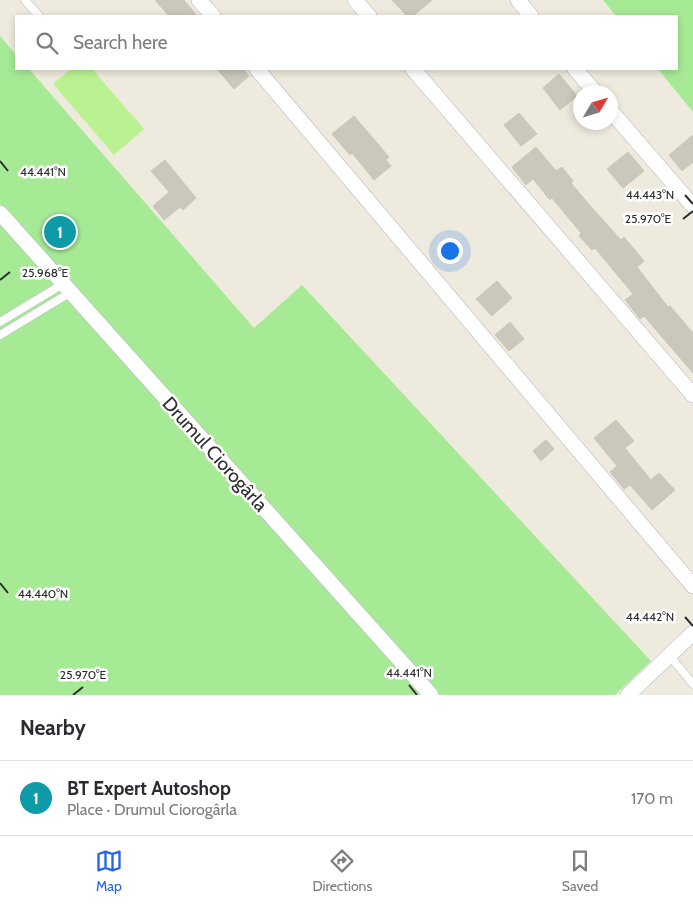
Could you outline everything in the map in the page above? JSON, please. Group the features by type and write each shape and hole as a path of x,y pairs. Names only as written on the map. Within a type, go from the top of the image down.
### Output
{"street":[{"path":"199,0 212,15"},
{"path":"355,0 368,15"},
{"path":"518,0 530,15"},
{"path":"258,70 693,586"},
{"path":"414,70 693,395"},
{"path":"576,70 589,85"},
{"path":"618,119 693,206"},
{"name":"Drumul Ciorogârla","path":"0,213 431,695"},
{"path":"628,695 693,633"}],"lane":[{"path":"25,0 38,15"},
{"path":"0,322 67,288"},
{"path":"0,335 67,288"},
{"path":"669,655 693,684"}],"green space":[{"path":"603,0 693,0 693,112 659,70 678,70 678,15 615,15"},
{"path":"0,36 15,54 15,70 30,70 254,328 302,285 651,661 615,695 0,695"},
{"path":"70,70 93,70 144,129 114,155 53,84"}],"building":[{"path":"155,0 184,0 196,15 168,15"},
{"path":"392,0 432,0 414,15 406,15"},
{"path":"218,70 244,70 249,76 234,89"},
{"path":"559,74 573,91 573,99 560,110 543,88"},
{"path":"519,113 537,134 521,146 504,125"},
{"path":"354,116 389,157 386,160 391,166 374,180 352,153 350,155 332,134"},
{"path":"693,135 693,162 682,171 669,155"},
{"path":"536,147 556,171 562,167 573,181 571,183 593,209 621,240 624,237 644,261 637,267 668,307 670,306 693,333 693,373 644,316 640,319 625,300 633,294 595,248 592,250 579,236 581,233 552,198 550,200 533,179 526,185 512,167"},
{"path":"628,152 644,171 623,188 607,169"},
{"path":"165,160 196,198 183,210 180,207 164,220 153,206 169,192 151,171"},
{"path":"63,217 77,235 59,250 42,230"},
{"path":"497,281 512,298 492,316 476,299"},
{"path":"510,322 524,339 509,351 495,335"},
{"path":"616,420 634,441 625,448 651,480 659,473 675,490 652,510 630,485 624,489 610,472 617,466 594,438"},
{"path":"546,440 554,449 541,461 533,451"}],"place":[{"name":"BT Expert Autoshop","path":"60,232"}]}
